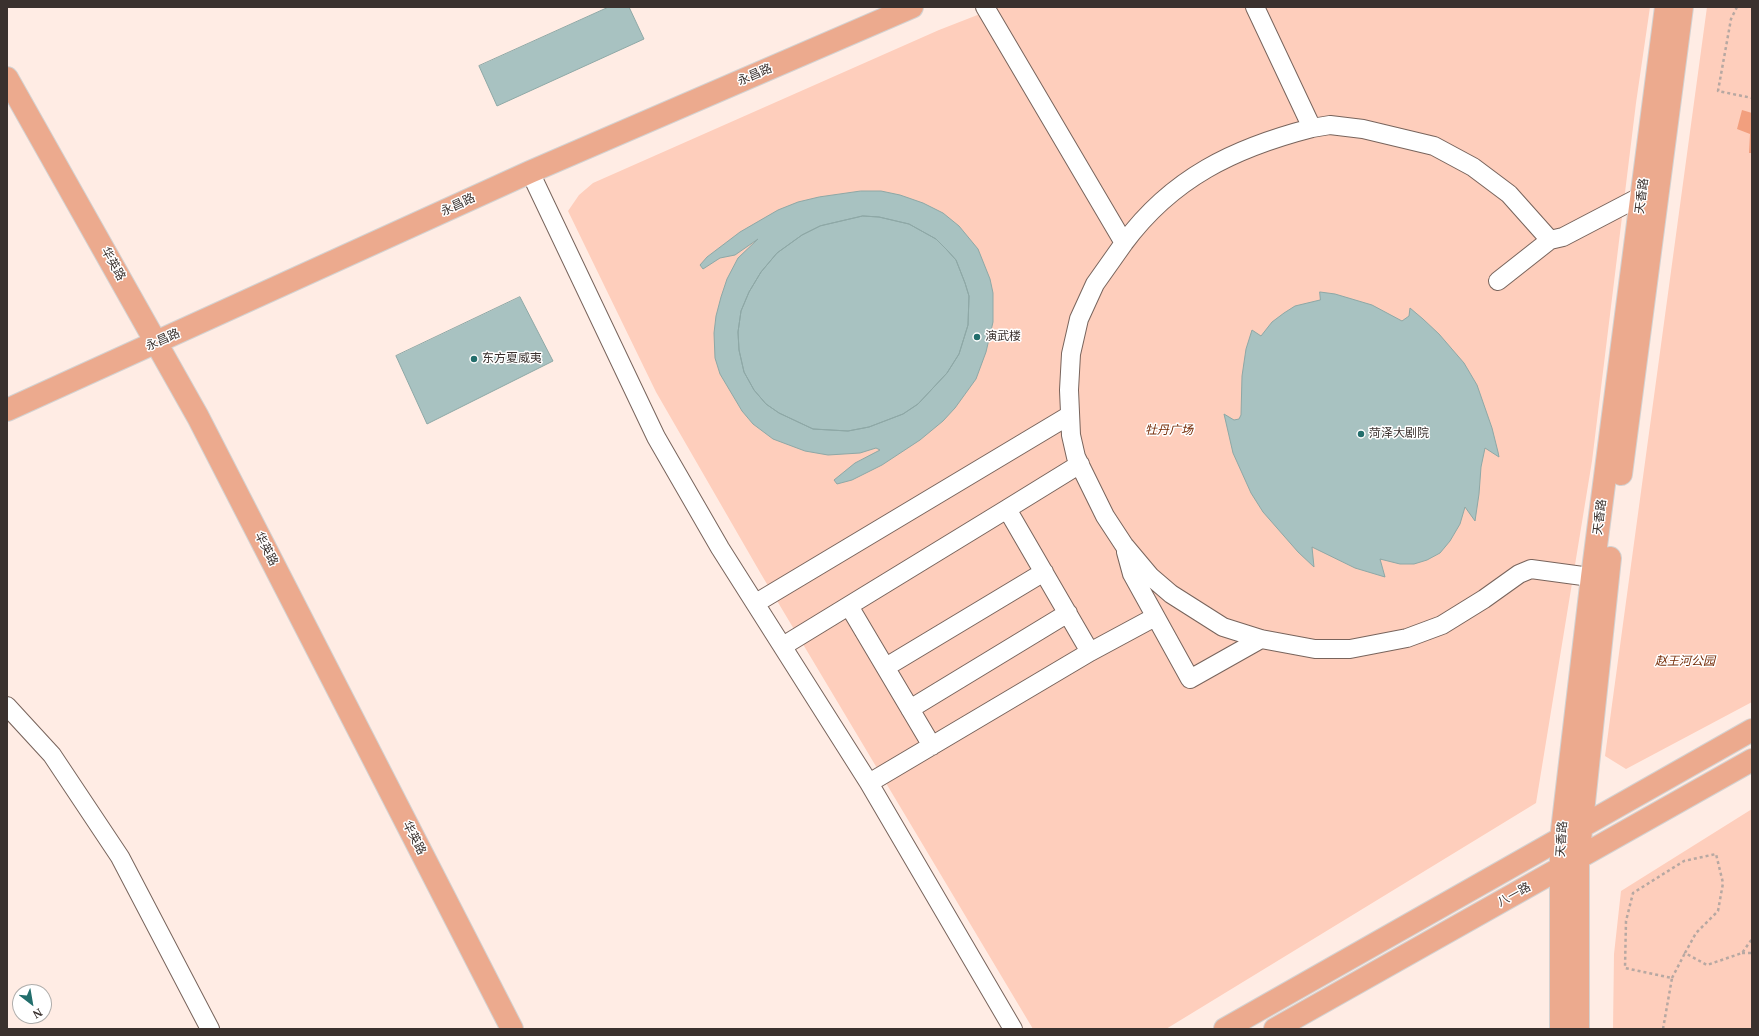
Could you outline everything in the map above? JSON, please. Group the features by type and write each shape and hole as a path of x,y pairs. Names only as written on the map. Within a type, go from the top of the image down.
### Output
{"main road":[{"name":"永昌路","path":"7,410 530,172 912,7"},
{"name":"天香路","path":"1578,1029 1569,864 1561,839 1600,578 1650,191 1666,7"},
{"name":"天香路","path":"1650,191 1682,7"},
{"name":"华英路","path":"7,78 198,417 512,1029"},
{"name":"天香路","path":"1561,1029 1569,864 1600,578"},
{"path":"1225,1029 1752,730"},
{"name":"八一路","path":"1275,1029 1752,760"}],"street":[{"path":"985,7 1124,243"},
{"path":"1255,7 1312,128"},
{"path":"1550,240 1509,194 1473,167 1434,146 1363,129 1330,125 1312,128 1250,147 1213,164 1186,181 1138,224 1095,284 1079,319 1071,354 1071,436 1076,456 1105,516 1124,545 1150,576 1171,594 1223,627 1261,639 1315,649 1350,649 1407,638 1442,625 1484,599 1519,574 1530,569 1600,578"},
{"path":"530,172 656,437 720,548 869,783 1013,1029"},
{"path":"1498,281 1550,240 1563,237 1650,191"},
{"path":"756,603 1070,414"},
{"path":"783,646 1080,464"},
{"path":"1007,509 1090,652"},
{"path":"1124,545 1132,574 1190,679 1261,639"},
{"path":"886,668 1044,572"},
{"path":"849,606 932,746"},
{"path":"910,709 1068,613"},
{"path":"869,783 1090,652 1155,617"},
{"path":"7,706 52,755 120,857 210,1029"}],"path":[{"path":"1736,7 1731,19 1718,91 1752,98"},
{"path":"1663,1029 1672,978 1696,934 1718,911 1723,883 1716,854 1684,861 1633,892 1626,921 1624,968 1672,978"},
{"path":"1742,953 1752,939"},
{"path":"1686,953 1706,965 1742,953 1752,953"}],"green space":[{"name":"牡丹广场","path":"998,7 1650,7 1636,103 1592,461 1536,803 1166,1029 1033,1029 761,574 656,392 568,211 579,195 593,183 939,30"},
{"name":"赵王河公园","path":"1707,7 1752,7 1752,702 1626,769 1605,756"},
{"path":"1752,809 1752,1029 1613,1029 1614,954 1621,891"}],"shaded area":[{"path":"1742,110 1752,113 1752,153 1749,153 1750,134 1737,129"}],"building":[{"path":"609,7 629,7 644,39 497,106 479,66"},
{"name":"演武楼","path":"861,191 881,191 900,195 923,203 943,213 959,226 978,249 990,279 993,293 993,322 986,352 976,379 955,408 943,421 920,440 882,465 852,480 837,484 834,480 855,463 880,450 876,448 860,453 828,455 805,451 773,439 753,424 742,411 720,374 715,358 714,333 716,316 721,297 727,279 738,258 758,239 735,255 720,258 703,269 700,265 707,257 740,232 778,210 798,202 819,197","holes":["863,216 879,217 909,224 936,239 956,260 969,296 968,325 959,354 947,373 918,404 903,414 869,427 848,431 813,429 779,413 766,404 754,390 744,372 739,350 738,332 741,311 749,292 761,272 777,253 802,235 820,226"]},
{"path":"863,216 879,217 909,224 936,239 947,250 956,260 969,296 968,325 959,354 947,373 918,404 903,414 869,427 848,431 813,429 779,413 766,404 754,390 744,372 739,350 738,332 741,311 749,292 761,272 777,253 802,235 820,226"},
{"name":"菏泽大剧院","path":"1320,292 1335,294 1372,305 1402,321 1409,316 1410,308 1423,319 1439,334 1464,363 1477,385 1492,428 1498,452 1499,457 1485,448 1481,467 1475,521 1465,507 1460,524 1450,541 1440,553 1427,560 1414,564 1400,564 1380,559 1385,577 1355,568 1312,547 1314,567 1298,552 1263,512 1251,493 1233,453 1224,414 1234,420 1239,419 1241,415 1242,376 1246,349 1252,330 1261,336 1272,322 1295,306 1320,300"},
{"name":"东方夏威夷","path":"520,297 553,361 427,424 396,356"}],"place":[{"name":"演武楼","path":"977,337"},
{"name":"东方夏威夷","path":"474,359"},
{"name":"菏泽大剧院","path":"1361,434"}]}
